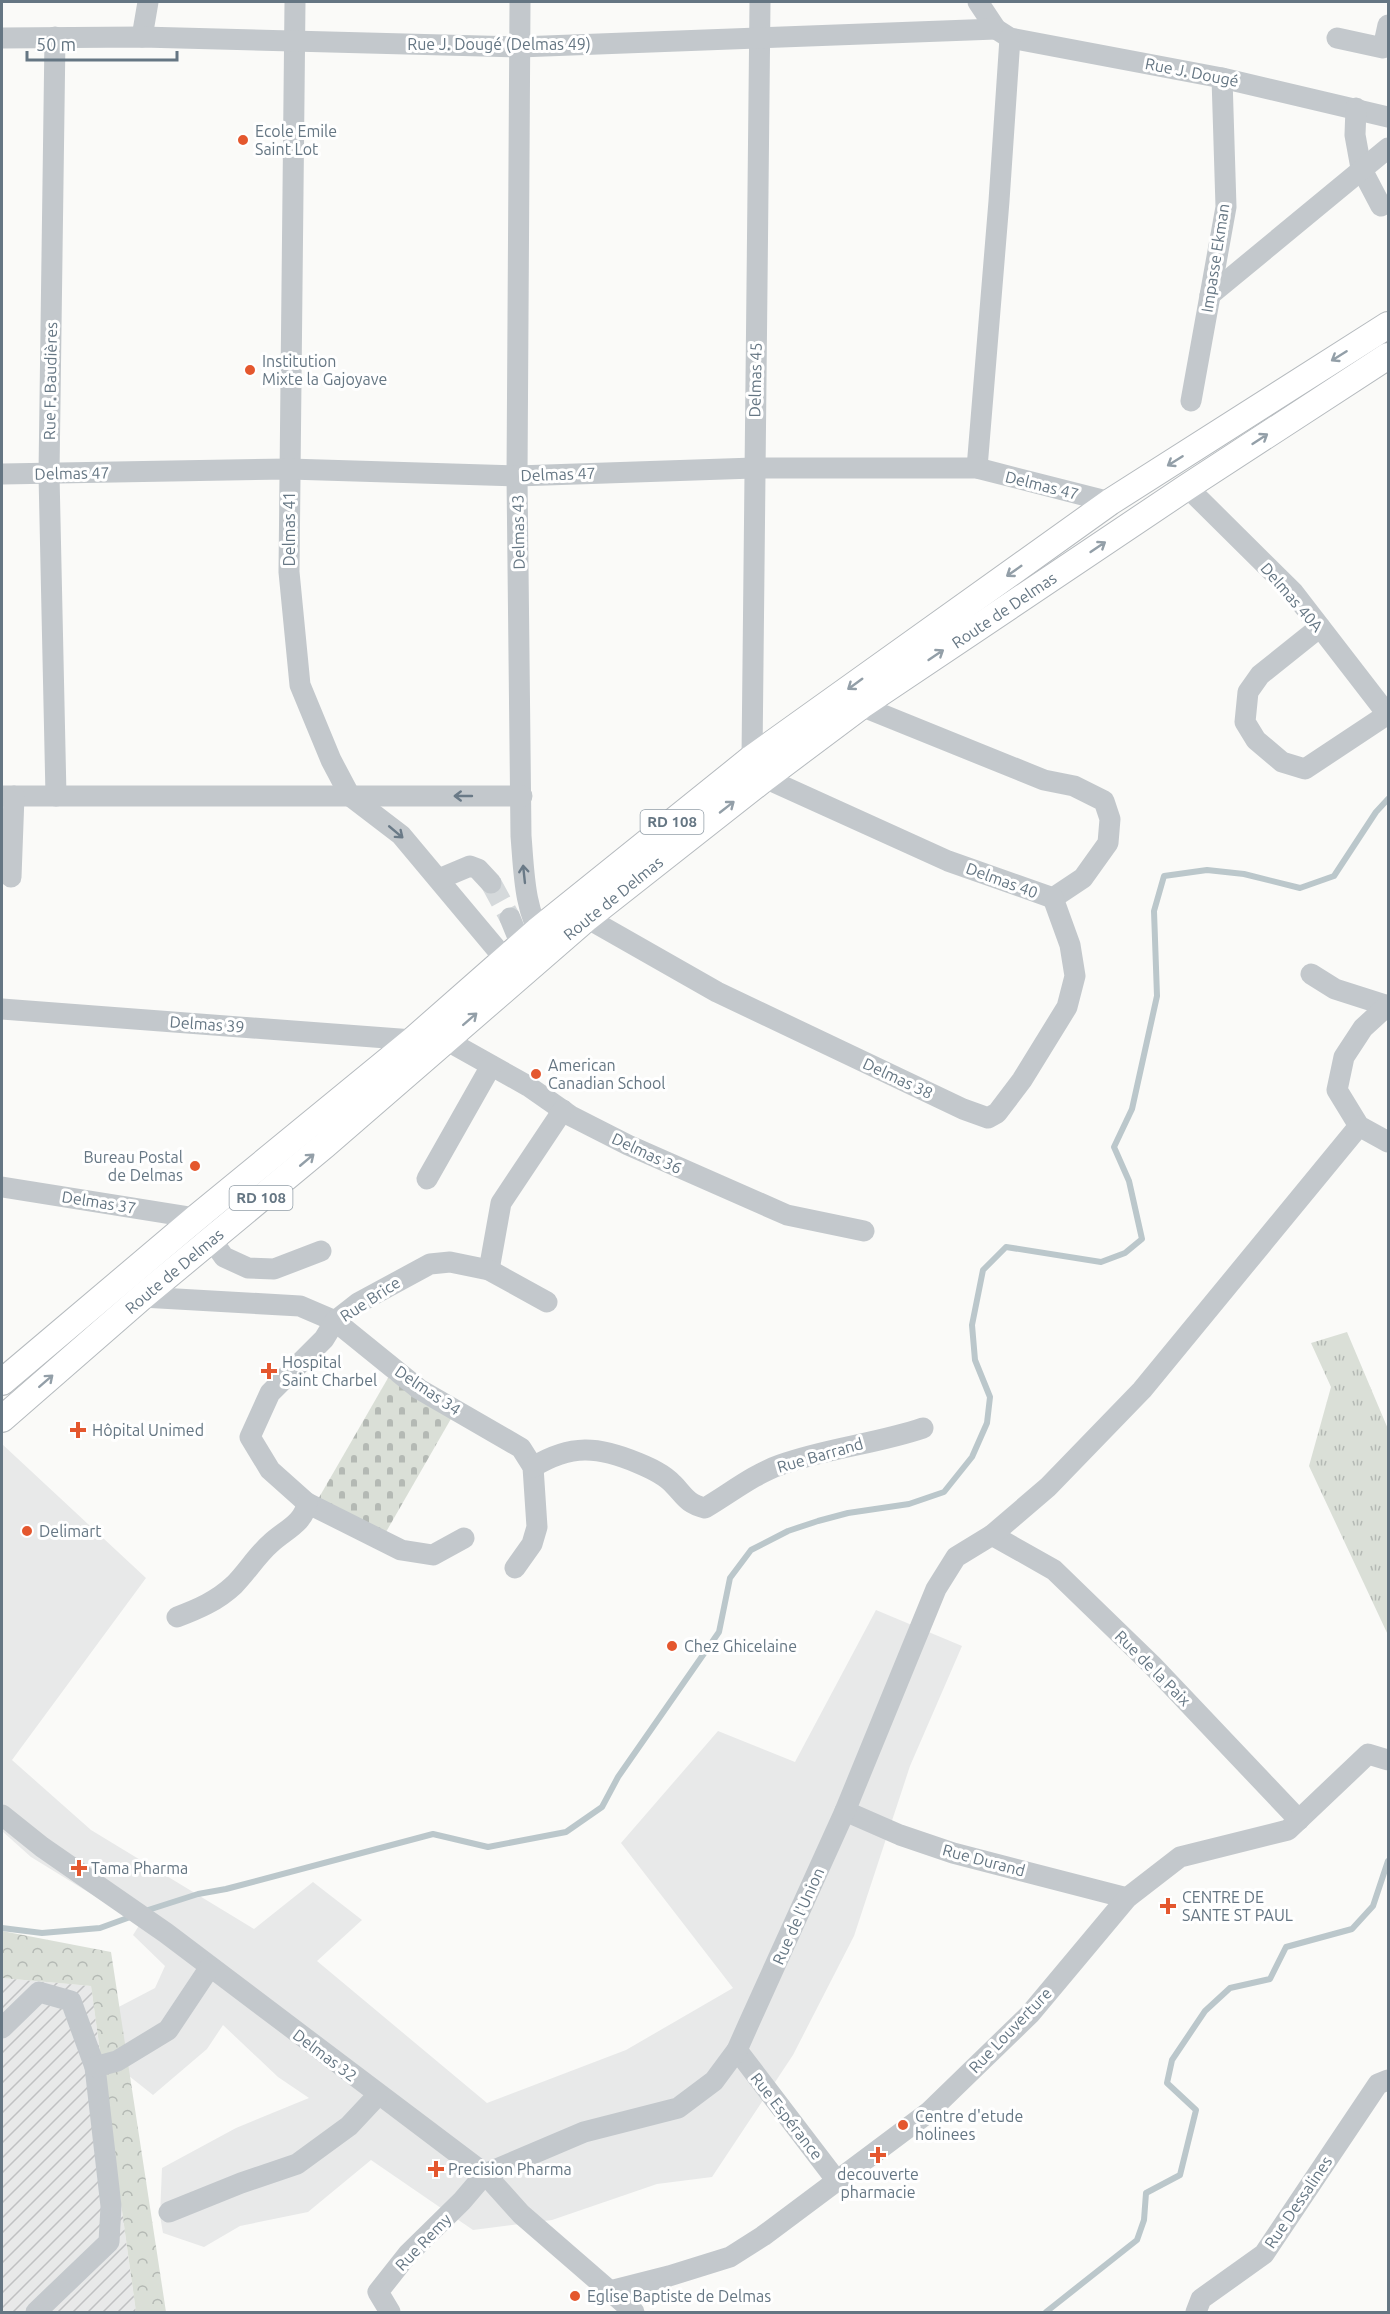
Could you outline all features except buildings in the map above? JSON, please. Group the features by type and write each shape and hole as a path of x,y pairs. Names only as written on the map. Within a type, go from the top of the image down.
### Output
{"main road":[{"name":"Route de Delmas","path":"2,1382 412,1040 758,768 1110,502 1389,325"},
{"name":"Route de Delmas","path":"2,1419 142,1297 446,1040 526,952 587,918 758,768 861,706 1187,487 1389,356"}],"street":[{"path":"142,37 148,2"},
{"name":"Delmas 41","path":"295,2 289,572 300,685 331,760 350,796 401,836 439,879 526,952"},
{"name":"Delmas 43","path":"520,2 518,476 521,836 527,895 526,952"},
{"name":"Delmas 45","path":"758,768 754,468 760,2"},
{"path":"977,468 999,201 1003,33 978,2"},
{"path":"1337,39 1383,48 1389,25"},
{"name":"Rue J. Dougé (Delmas 49)","path":"2,38 142,37 519,47 760,37 1003,33"},
{"name":"Rue J. Dougé","path":"1003,33 1222,78 1389,117"},
{"name":"Rue F. Baudières","path":"55,37 49,474 56,796"},
{"name":"Impasse Ekman","path":"1191,400 1226,207 1222,78"},
{"path":"1356,108 1355,135 1361,168 1381,206"},
{"path":"1210,295 1389,148"},
{"name":"Delmas 47","path":"2,474 289,469 518,476 754,468 977,468 1110,502"},
{"name":"Delmas 40A","path":"1187,487 1293,592 1388,714"},
{"path":"1320,627 1260,675 1248,692 1245,723 1256,740 1282,762 1305,769 1388,714"},
{"name":"Delmas 40","path":"758,768 948,861 1053,898 1083,878 1108,843 1110,819 1104,801 1074,786 1044,780 861,706"},
{"path":"11,877 8,796 522,796"},
{"path":"439,879 470,866 478,869 491,883"},
{"name":"Delmas 38","path":"587,918 717,992 963,1109 988,1118 997,1113 1023,1080 1068,1007 1075,975 1070,945 1053,898"},
{"path":"510,918 526,952"},
{"path":"1311,974 1335,989 1388,1005"},
{"path":"1388,1005 1363,1028 1344,1057 1337,1090 1359,1126 1389,1142"},
{"name":"Delmas 39","path":"2,1009 412,1040 446,1040"},
{"name":"Delmas 36","path":"446,1040 528,1086 563,1110 628,1145 788,1215 864,1231"},
{"path":"427,1179 491,1066"},
{"path":"489,1270 501,1203 563,1110"},
{"name":"Rue de l'Union","path":"484,2174 584,2132 678,2108 714,2082 737,2050 845,1811 936,1589 956,1557 993,1535 1048,1487 1142,1390 1359,1126"},
{"name":"Delmas 37","path":"2,1187 196,1218"},
{"path":"196,1218 224,1257 248,1268 274,1269 321,1251"},
{"name":"Rue Brice","path":"464,1539 433,1555 401,1550 307,1503 270,1470 250,1437 270,1393 324,1338 335,1321 358,1303 430,1263 450,1262 489,1270 547,1302"},
{"name":"Delmas 34","path":"142,1297 300,1306 335,1321 419,1389 521,1448 533,1467"},
{"name":"Rue Barrand","path":"533,1467 568,1450 594,1449 616,1454 658,1473 674,1484 683,1498 695,1506 705,1508 779,1465 848,1445 900,1435 922,1428"},
{"path":"515,1568 532,1544 537,1527 533,1467"},
{"path":"177,1617 206,1606 234,1585 269,1544 296,1524 306,1513 307,1503"},
{"name":"Rue de la Paix","path":"993,1535 1053,1570 1152,1665 1299,1820"},
{"name":"Rue Louverture","path":"610,2291 730,2257 772,2230 929,2112 1022,2022 1127,1898 1180,1857 1288,1830 1368,1754 1389,1760"},
{"name":"Rue Durand","path":"845,1811 900,1835 952,1853 1127,1898"},
{"name":"Delmas 32","path":"2,1815 42,1847 166,1933 484,2174 521,2214 634,2313"},
{"path":"95,2067 117,2061 168,2030 210,1967"},
{"path":"2,2028 39,1992 71,2001 95,2067 111,2206 109,2242 36,2313"},
{"name":"Rue Espérance","path":"737,2050 837,2181"},
{"name":"Rue Dessalines","path":"1196,2313 1201,2299 1264,2253 1378,2084 1389,2080"},
{"path":"169,2212 241,2183 297,2164 349,2126 378,2095"},
{"name":"Rue Remy","path":"390,2313 378,2292 408,2254 462,2201 484,2174"}],"shaded area":[{"path":"2,1444 146,1578 12,1760 91,1830 254,1929 313,1882 362,1920 317,1961 487,2103 626,2050 733,1988 621,1843 718,1731 795,1762 876,1610 962,1646 910,1766 854,1936 793,2055 712,2177 657,2184 552,2220 473,2230 371,2160 308,2212 240,2226 204,2247 163,2233 160,2216 162,2168 236,2128 309,2098 278,2077 223,2025 207,2049 153,2095 124,2072 111,2011 155,1988 165,1966 133,1935 140,1924 31,1857 2,1831"},
{"path":"2,1978 91,1986 136,2312 2,2312"}],"green space":[{"path":"1347,1332 1388,1429 1388,1635 1309,1466 1331,1387 1311,1343"},
{"path":"388,1378 452,1417 386,1532 317,1501"},
{"path":"2,1931 111,1952 166,2312 136,2312 91,1986 2,1978"}],"waterway":[{"path":"145,1911 198,1894 226,1889 433,1834 488,1847 566,1832 602,1807 618,1777 719,1632 730,1578 751,1550 788,1531 818,1521 848,1513 909,1504 944,1492 972,1457 987,1423 990,1397 975,1360 972,1325 983,1270 1006,1247 1101,1262 1125,1253 1142,1239 1129,1181 1114,1147 1132,1109 1157,996 1154,911 1164,876 1207,870 1244,874 1300,888 1334,876 1376,812 1388,799"},
{"path":"1046,2312 1137,2240 1144,2220 1146,2193 1180,2175 1196,2110 1167,2083 1172,2060 1205,2011 1230,1988 1270,1979 1286,1947 1352,1929 1373,1906 1388,1861"},
{"path":"2,1928 42,1933 100,1928 133,1916"}],"tunnel":[{"path":"491,883 510,918"}],"place":[{"name":"Ecole Emile Saint Lot","path":"243,140"},
{"name":"Institution Mixte la Gajoyave","path":"250,370"},
{"name":"American Canadian School","path":"536,1074"},
{"name":"Bureau Postal de Delmas","path":"195,1166"},
{"name":"Hospital Saint Charbel","path":"269,1371"},
{"name":"Hôpital Unimed","path":"78,1430"},
{"name":"Delimart","path":"27,1531"},
{"name":"Chez Ghicelaine","path":"672,1646"},
{"name":"Tama Pharma","path":"79,1868"},
{"name":"CENTRE DE SANTE ST PAUL","path":"1168,1906"},
{"name":"Centre d'etude holinees","path":"903,2125"},
{"name":"decouverte pharmacie","path":"878,2155"},
{"name":"Precision Pharma","path":"436,2169"},
{"name":"Eglise Baptiste de Delmas","path":"575,2296"}]}
